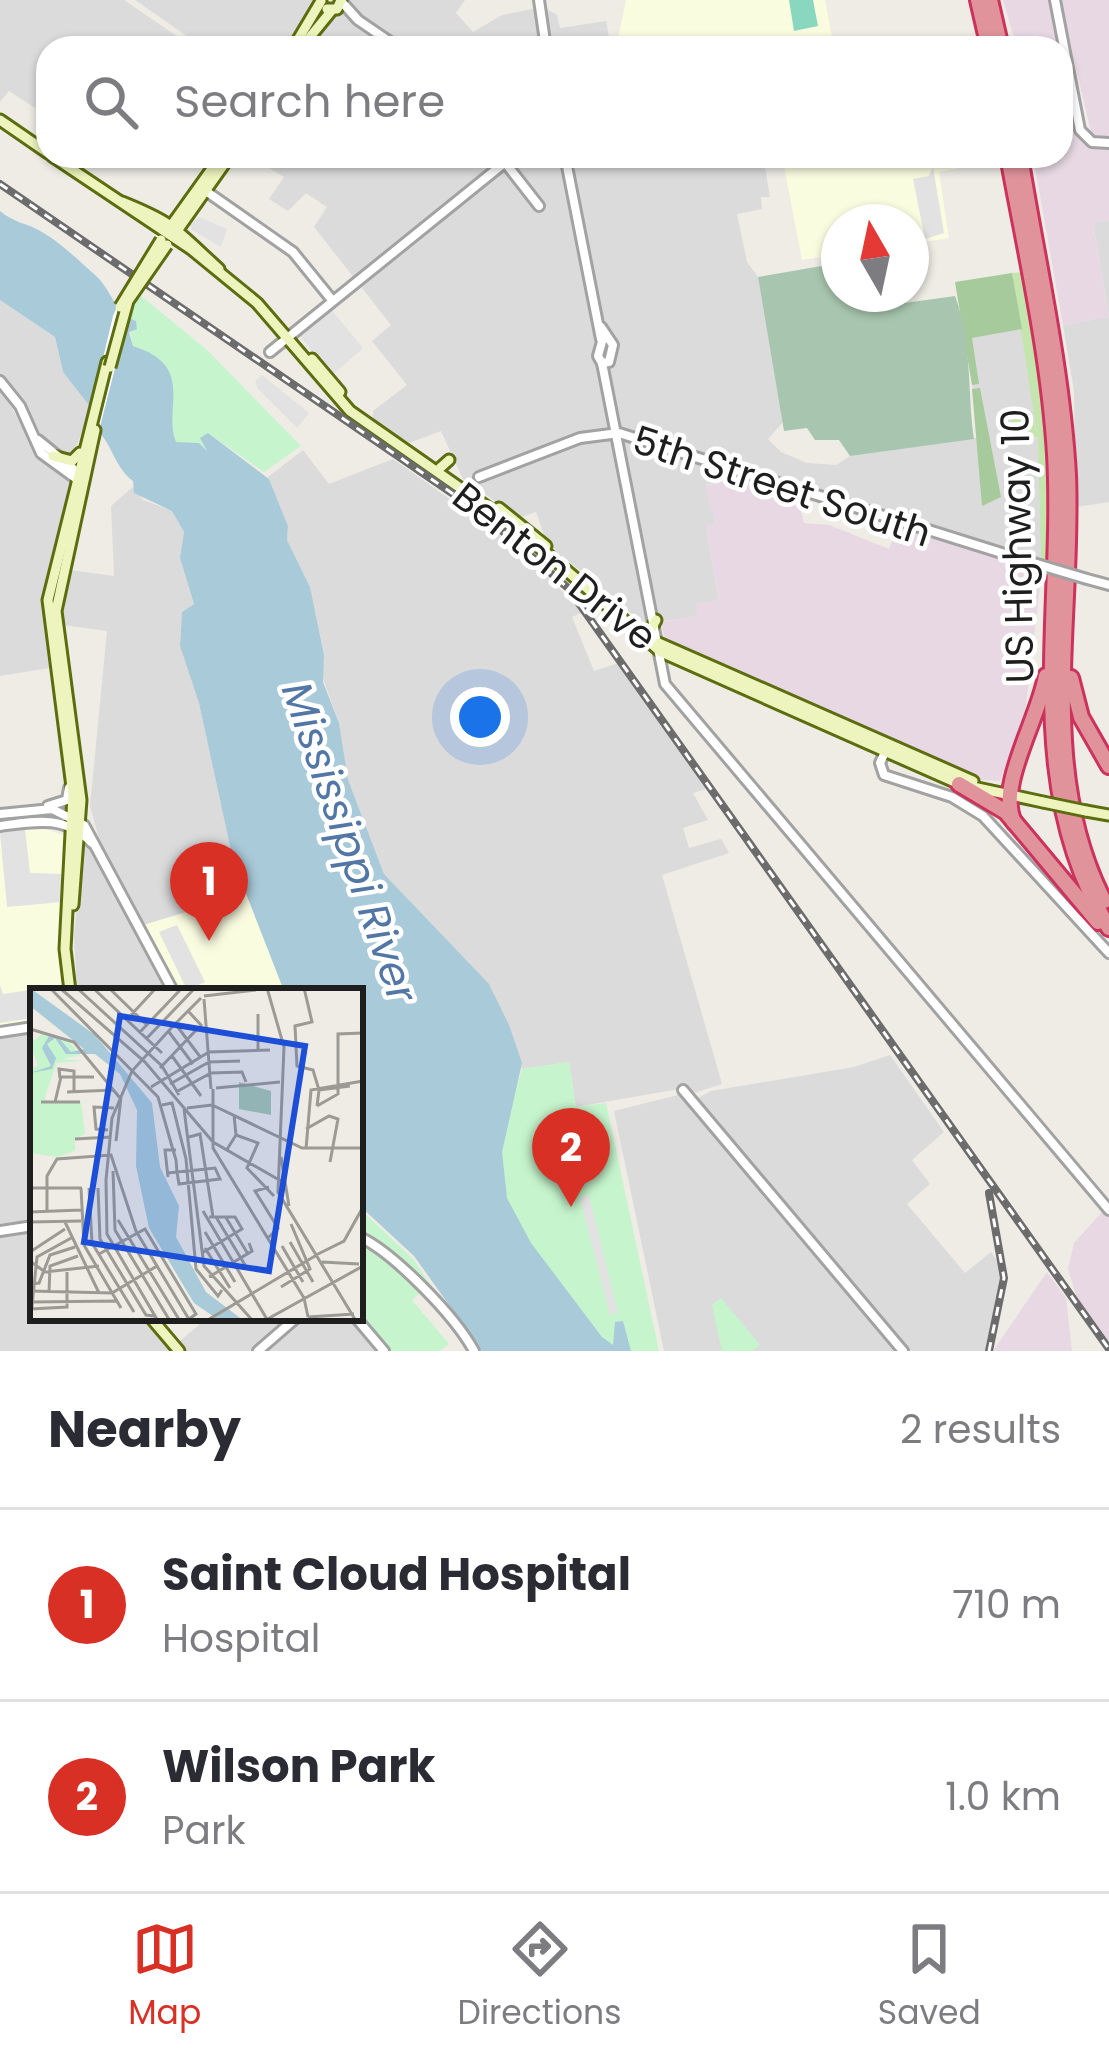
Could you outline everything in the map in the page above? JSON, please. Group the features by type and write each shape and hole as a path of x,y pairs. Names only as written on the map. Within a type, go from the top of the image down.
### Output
{"highway":[{"path":"979,0 986,36"},
{"path":"990,0 998,36"},
{"name":"US Highway 10","path":"1010,168 1053,429 1062,591 1052,743 1058,799 1079,872 1109,931"},
{"path":"1021,168 1063,416 1066,788 1083,856 1109,910"},
{"path":"1062,591 1073,693 1109,766"},
{"path":"1014,822 1006,793 1042,698 1062,591"},
{"path":"958,784 989,799 1014,822 1109,931"}],"main road":[{"path":"303,36 321,1 337,5 308,36"},
{"name":"Benton Drive","path":"0,120 36,145"},
{"name":"Benton Drive","path":"69,168 170,235 257,303 354,407 444,464 519,522 661,648 958,784 1109,815"},
{"path":"72,988 65,949 76,824 56,611 88,440 124,295 216,168"},
{"name":"Benton Drive","path":"290,337 350,411 682,663 1006,793"},
{"path":"53,456 72,461 88,440"},
{"path":"76,824 47,611 81,478"},
{"path":"641,630 651,629 656,620"},
{"path":"660,668 682,663"},
{"path":"154,1321 179,1351"}],"street":[{"path":"539,0 544,36"},
{"path":"1055,0 1062,36"},
{"path":"337,5 381,36"},
{"path":"1073,90 1081,130 1092,142 1109,143"},
{"path":"270,352 494,168"},
{"path":"513,168 539,206"},
{"path":"567,168 605,339 608,378 665,684 1109,1210"},
{"path":"202,188 293,252 332,300"},
{"path":"0,381 36,438 81,478"},
{"name":"5th Street South","path":"478,477 580,438 619,433 1109,584"},
{"path":"36,438 41,453 81,478"},
{"path":"886,748 884,775 952,797 992,825 1109,953"},
{"path":"0,814 67,800 68,762"},
{"path":"40,808 76,824 97,849 171,988"},
{"path":"0,826 52,820 76,824"},
{"path":"0,1032 30,1027"},
{"path":"683,1090 903,1351"},
{"path":"0,1231 30,1226"},
{"path":"363,1239 384,1250 418,1288 444,1306 474,1351"},
{"path":"258,1351 293,1321"},
{"path":"359,1321 384,1351"}],"shaded area":[{"path":"0,0 124,0 176,36 36,36 36,107 9,91 0,102"},
{"path":"135,0 319,0 298,36 187,36"},
{"path":"345,0 465,0 456,13 473,32 502,15 543,7 557,15 560,28 606,21 609,36 314,36"},
{"path":"626,0 825,0 832,36 618,36"},
{"path":"1003,0 1051,0 1058,36 1014,36"},
{"path":"1060,0 1109,0 1109,220 1093,224 1109,317 1063,325 1035,168 1073,168 1073,110 1078,135 1084,143 1092,136 1073,36 1068,36"},
{"path":"269,168 765,168 770,197 761,197 762,209 737,214 747,262 758,277 783,422 768,439 781,452 807,463 836,465 850,456 980,437 965,339 1022,329 1041,461 1041,562 927,530 716,459 718,483 706,485 716,523 706,526 719,600 698,616 644,624 547,543 536,512 519,518 463,479 441,431 409,443 373,419 373,411 407,385 372,341 391,325 314,227 327,207 306,193 288,211 269,199 284,177"},
{"path":"784,168 959,168 939,172 949,238 929,241 929,204 821,204 821,257 802,260"},
{"path":"933,168 944,233 929,238 929,204 918,204 913,179 929,176"},
{"path":"199,217 227,229 221,247 192,230 190,225"},
{"path":"1109,220 1109,317 1093,223"},
{"path":"821,266 821,312 929,312 929,300 955,296 967,350 974,439 850,456 839,440 815,440 807,428 784,431 758,277"},
{"path":"0,300 55,337 63,372 91,408 72,458 49,449 23,403 0,377"},
{"path":"330,308 363,348 331,376 300,336"},
{"path":"1109,317 1109,502 1076,507 1074,391 1063,325"},
{"path":"262,375 309,413 297,428 258,389 255,381"},
{"path":"0,387 36,451 72,479 45,595 49,668 0,676"},
{"path":"303,450 329,484 393,459 515,545 583,612 572,617 594,671 619,663 709,788 693,793 708,820 683,828 689,848 721,839 729,853 662,875 722,1084 691,1094 685,1088 576,1107 569,1062 522,1069 491,987 384,874 347,780 339,723 322,676 324,655 310,587 287,540 288,526 268,477"},
{"path":"714,464 795,487 804,523 829,525 889,549 898,525 1042,570 1025,713 1000,781 982,780 666,641 660,622 697,616 696,604 719,599 706,525 716,523 705,486 718,483"},
{"path":"133,487 143,500 173,511 184,533 180,558 194,604 182,612 180,646 199,703 233,860 248,893 144,925 100,842 90,806 107,631 63,625 70,570 114,576 111,506"},
{"path":"43,828 66,836 63,988 30,988 30,1022 0,1027 0,833"},
{"path":"25,829 30,873 63,874 61,902 7,907 0,833"},
{"path":"84,840 168,988 77,988 74,936"},
{"path":"248,893 283,988 176,988 144,925"},
{"path":"177,925 205,982 186,988 159,932"},
{"path":"0,985 3,994 30,990 30,1018 0,1023"},
{"path":"30,1030 30,1223 0,1228 0,1035"},
{"path":"890,1055 944,1132 912,1160 930,1184 907,1204 965,1273 991,1252 1001,1266 997,1317 987,1351 907,1351 696,1099 711,1091 854,1067"},
{"path":"682,1094 898,1351 664,1351 614,1111"},
{"path":"589,1195 618,1313 610,1315 580,1198"},
{"path":"1104,1210 1109,1216 1109,1341 1077,1298 1068,1269 1074,1243"},
{"path":"30,1230 30,1321 151,1321 176,1351 0,1351 0,1234"},
{"path":"1047,1272 1066,1298 1072,1351 993,1351"},
{"path":"203,1321 354,1321 379,1351 183,1351 180,1341"}],"green space":[{"path":"789,0 813,0 818,26 794,31"},
{"path":"1023,272 1047,415 1052,564 1041,562 1038,437 1013,440 1010,420 1033,417 1037,434 1012,273"},
{"path":"1012,273 1022,329 972,338 979,384 972,385 955,282"},
{"path":"140,295 207,350 301,446 264,472 208,433 203,440 207,451 199,443 176,442 168,377 151,354 133,346 130,320"},
{"path":"980,388 1001,497 982,506 972,389"},
{"path":"569,1062 576,1107 606,1103 659,1351 631,1351 616,1337 612,1345 606,1342 530,1243 508,1200 502,1152 522,1069"},
{"path":"363,1212 414,1260 430,1284 412,1300 449,1344 440,1351 388,1351 363,1321"},
{"path":"721,1298 760,1345 752,1351 722,1351 712,1305"}],"water":[{"name":"Mississippi River","path":"0,211 63,246 100,280 122,312 136,321 137,329 129,332 133,346 153,355 171,376 176,442 199,443 207,451 200,438 208,433 269,479 288,526 287,540 310,587 324,655 323,682 339,723 348,780 384,874 489,984 522,1063 502,1152 507,1198 531,1243 602,1337 613,1345 615,1322 623,1321 631,1351 482,1351 414,1256 363,1209 363,988 283,988 233,860 199,703 180,646 182,612 194,604 180,558 184,532 172,511 134,493 133,481 106,441 84,423 91,408 63,372 55,337 0,300"}],"pier":[{"path":"158,238 172,248 130,310 96,442 90,413 113,316 127,283"}],"railway":[{"path":"0,184 484,515 568,588 1109,1349"},
{"path":"989,1193 1004,1278 989,1351"}],"place":[{"name":"Saint Cloud Hospital","path":"209,941"},
{"name":"Wilson Park","path":"571,1207"}]}
